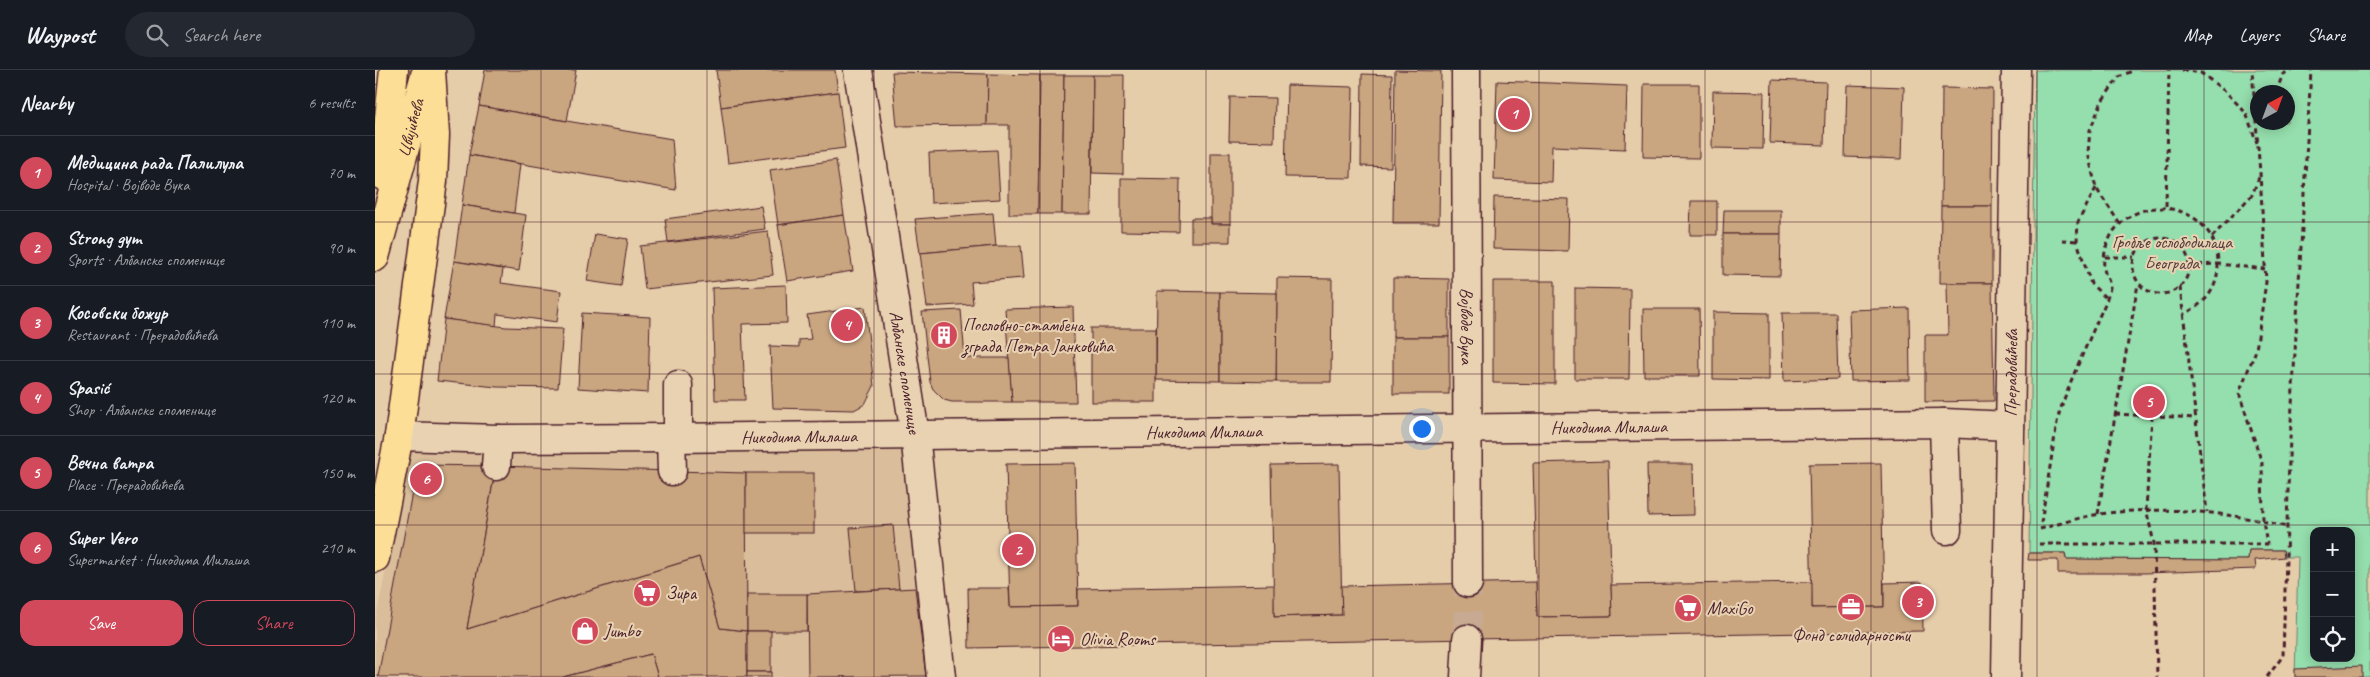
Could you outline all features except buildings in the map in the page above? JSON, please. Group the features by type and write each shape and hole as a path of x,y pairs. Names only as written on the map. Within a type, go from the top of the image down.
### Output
{"main road":[{"path":"375,108 389,70"},
{"name":"Цвијићева","path":"376,250 394,70"},
{"name":"Цвијићева","path":"376,250 426,70"},
{"path":"375,558 399,436 433,182 435,135 431,70"}],"street":[{"name":"Албанске споменице","path":"858,70 915,435 941,677"},
{"name":"Војводе Вука","path":"1466,70 1469,583"},
{"name":"Прерадовићева","path":"2006,677 2016,70"},
{"path":"672,471 678,385"},
{"name":"Никодима Милаша","path":"399,436 499,439 675,438 1945,423 2010,426"},
{"path":"1945,423 1947,530"},
{"path":"495,466 499,439"},
{"path":"1465,677 1467,639"}],"path":[{"path":"2120,224 2096,188 2088,152 2090,130 2102,100 2119,77 2121,70"},
{"path":"2119,77 2133,70"},
{"path":"2166,206 2169,70"},
{"path":"2183,70 2201,73 2226,92 2246,113 2259,148"},
{"path":"2252,70 2254,85"},
{"path":"2278,70 2283,74"},
{"path":"2278,85 2283,74 2293,70"},
{"path":"2267,677 2283,656 2297,288 2311,70"},
{"path":"2039,545 2267,544 2263,521 2262,463 2239,393 2256,350 2266,282 2258,130"},
{"path":"2212,237 2252,195 2260,173"},
{"path":"2096,188 2078,222 2077,241 2091,284 2106,298"},
{"path":"2185,314 2200,306 2211,292 2218,274 2218,255 2212,237 2201,222 2184,211 2166,206 2147,208 2129,216 2120,224 2107,245 2105,272 2110,286 2059,415 2040,529 2098,514 2146,510 2207,512 2287,527"},
{"path":"2098,514 2138,284 2132,266 2133,257 2145,243 2162,238 2172,240 2185,252 2189,265 2186,280 2172,293 2153,294 2138,284"},
{"path":"2062,240 2077,241"},
{"path":"2105,257 2133,257"},
{"path":"2189,265 2218,264 2265,269"},
{"path":"2180,287 2185,314 2207,512"},
{"path":"2115,414 2196,418"},
{"path":"2152,416 2146,510 2154,543 2157,677"}],"shaded area":[{"path":"915,435 941,677 375,677 375,623 413,436"}],"green space":[{"name":"Гробље ослободилаца Београда","path":"2035,70 2370,70 2370,677 2295,677 2298,557 2284,557 2283,550 2249,550 2248,560 2067,559 2065,553 2029,553"}],"tunnel":[{"path":"1467,639 1468,583"}],"place":[{"name":"Медицина рада Палилула","path":"1514,114"},
{"name":"Spasić","path":"847,325"},
{"name":"Пословно-стамбена зграда Петра Јанковића","path":"944,335"},
{"name":"Вечна ватра","path":"2149,402"},
{"name":"Super Vero","path":"426,479"},
{"name":"Strong gym","path":"1018,550"},
{"name":"Зира","path":"647,593"},
{"name":"Косовски божур","path":"1918,602"},
{"name":"Фонд солидарности","path":"1851,607"},
{"name":"MaxiGo","path":"1688,608"},
{"name":"Jumbo","path":"585,631"},
{"name":"Olivia Rooms","path":"1061,639"}]}
